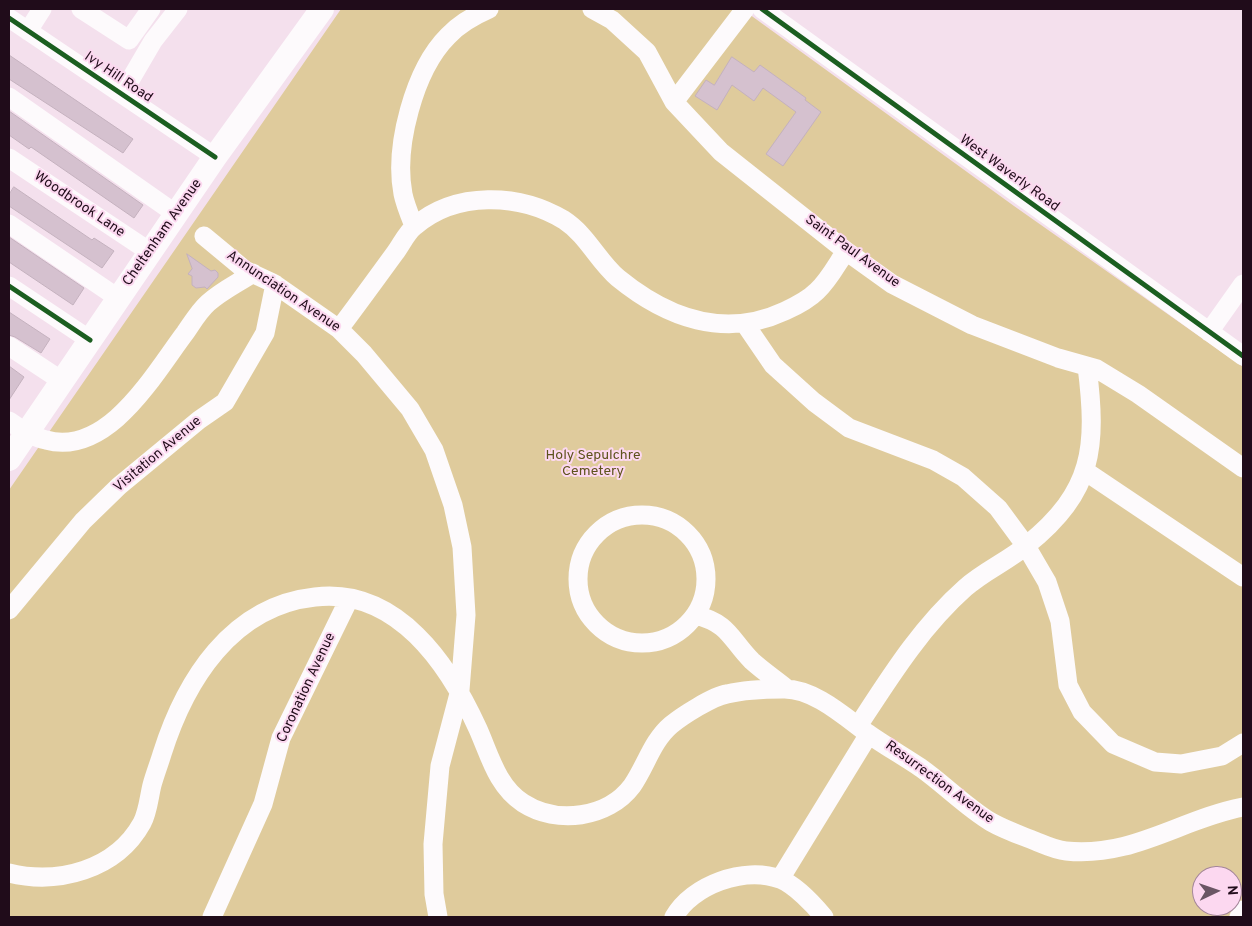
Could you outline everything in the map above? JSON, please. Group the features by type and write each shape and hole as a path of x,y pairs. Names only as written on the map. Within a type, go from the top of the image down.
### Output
{"main road":[{"name":"Cheltenham Avenue","path":"9,459 18,427 62,381 215,157 322,9"}],"street":[{"path":"28,31 42,9"},
{"path":"81,9 130,40 151,9"},
{"path":"122,94 153,41 178,9"},
{"path":"414,226 403,194 402,167 409,112 416,91 425,69 447,36 471,17 488,9"},
{"name":"Saint Paul Avenue","path":"592,9 612,20 646,52 674,102 721,152 846,251 892,284 972,325 1058,358 1097,369 1138,394 1243,468"},
{"path":"674,102 745,9"},
{"name":"West Waverly Road","path":"762,9 1243,356"},
{"name":"Ivy Hill Road","path":"9,18 215,157"},
{"path":"9,97 176,214"},
{"name":"Woodbrook Lane","path":"9,158 150,252"},
{"path":"339,330 414,226 444,207 460,202 487,200 530,204 566,221 589,243 602,262 618,277 649,300 675,313 711,324 745,324 780,314 817,291 846,251"},
{"path":"9,224 118,298"},
{"name":"Annunciation Avenue","path":"204,236 245,270 275,284 339,330 364,354 410,409 434,450 453,505 461,534 465,592 464,656 460,690 440,766 433,844 434,894 438,917"},
{"path":"18,427 46,440 66,443 88,438 109,426 135,399 207,303 253,273"},
{"name":"Visitation Avenue","path":"9,610 83,521 113,492 199,420 225,402 265,333 275,284"},
{"path":"1209,332 1243,284"},
{"path":"9,286 90,340"},
{"path":"745,324 773,365 814,402 849,428 933,460 963,477 998,508 1026,546 1047,582 1060,621 1068,685 1082,712 1114,744 1155,762 1181,764 1222,756 1243,743"},
{"path":"9,346 62,381"},
{"path":"780,880 863,730 921,634 965,588 1026,546 1065,511 1086,471 1092,435 1092,403 1087,366"},
{"path":"1086,471 1243,577"},
{"path":"632,515 659,516 677,525 692,538 702,556 706,576 704,596 696,615 680,631 660,641 638,644 616,638 597,626 584,608 577,586 579,564 588,543 601,528 619,518 632,515"},
{"path":"9,873 53,877 85,872 106,861 129,841 144,822 173,718 214,650 249,620 274,607 314,597 349,599 368,604 404,624 440,661 460,690 493,766 505,787 524,803 550,814 573,816 605,809 630,789 650,751 670,726 722,694 786,688"},
{"name":"Coronation Avenue","path":"212,917 263,804 281,738 349,599"},
{"path":"696,615 708,618 728,631 752,661 786,688"},
{"name":"Resurrection Avenue","path":"786,688 798,690 820,701 923,770 988,820 1005,830 1062,851 1096,852 1131,846 1223,811 1243,807"},
{"path":"1223,811 1243,821"},
{"path":"674,917 679,908 710,884 746,875 780,880 810,901 824,917"},
{"path":"1239,917 1243,910"}],"green space":[{"name":"Holy Sepulchre Cemetery","path":"341,9 742,9 1014,206 1243,367 1243,917 9,917 9,490"}],"building":[{"path":"9,55 133,139 123,153 9,79"},
{"path":"732,57 754,72 760,65 806,98 805,100 821,112 783,166 766,154 796,112 763,88 754,101 732,85 717,110 695,96 706,80 714,85"},
{"path":"9,111 143,205 134,218 31,147 29,149 9,135"},
{"path":"14,187 92,240 94,238 114,251 102,268 9,206 9,195"},
{"path":"9,237 84,288 73,305 9,262"},
{"path":"187,254 211,271 215,270 218,273 218,277 207,289 205,287 196,288 192,285 192,276 188,274 192,269"},
{"path":"9,312 50,339 41,353 9,335"},
{"path":"9,366 24,377 9,400"}],"cycle path":[{"path":"762,9 1243,356"},
{"path":"9,18 215,157"},
{"path":"9,286 90,340"}]}
